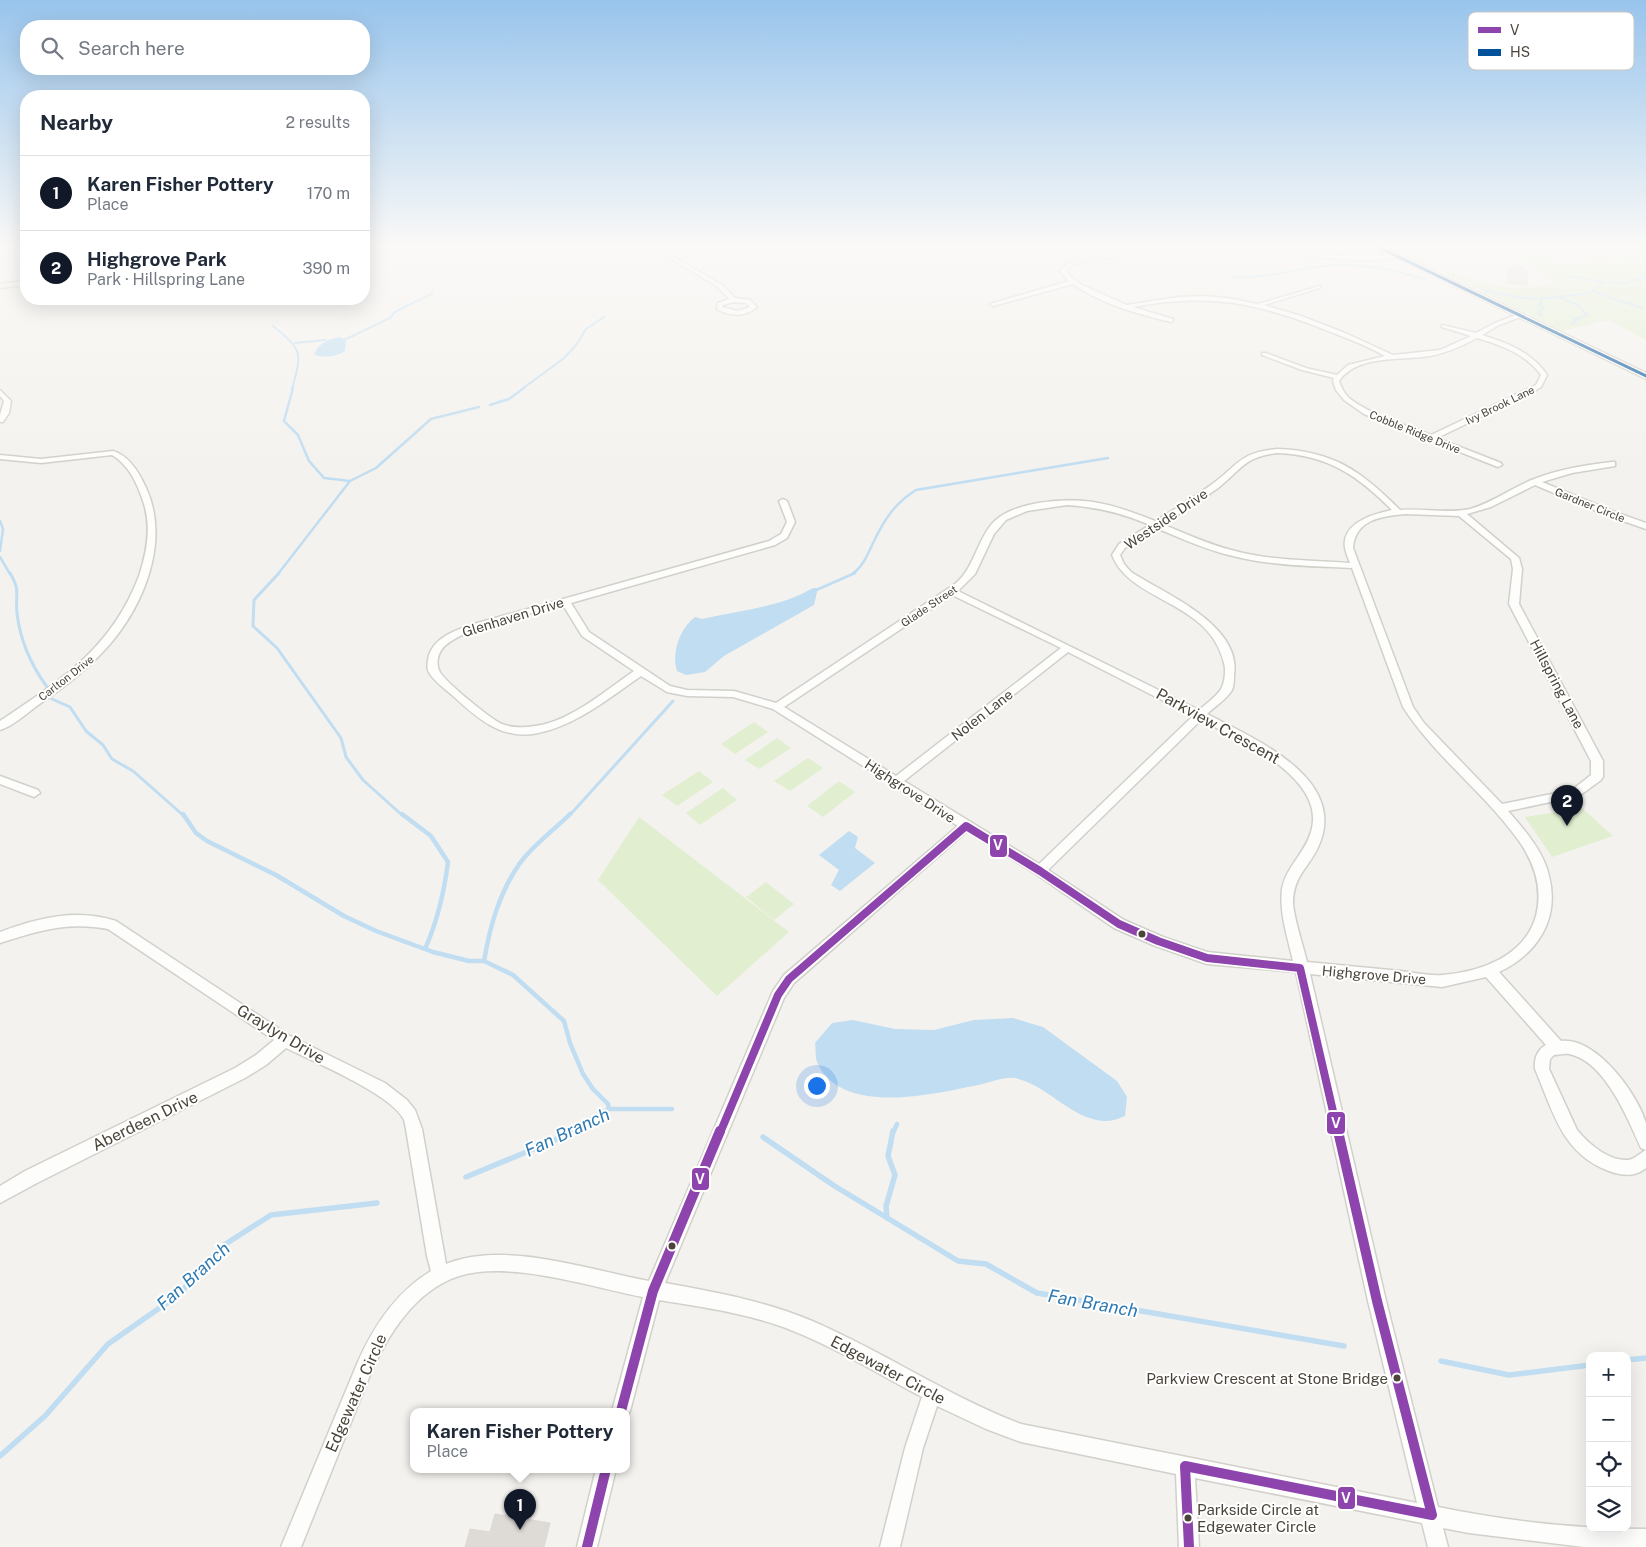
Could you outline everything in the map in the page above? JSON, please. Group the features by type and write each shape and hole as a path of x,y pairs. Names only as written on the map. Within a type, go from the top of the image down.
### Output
{"street":[{"path":"1304,320 1351,338 1393,358"},
{"path":"1264,354 1304,369 1338,377 1342,372 1356,364 1444,351 1476,337 1496,323 1505,320"},
{"path":"1532,320 1646,376"},
{"path":"1444,326 1476,337"},
{"name":"Ivy Brook Lane","path":"1431,438 1532,391 1543,381 1542,370 1531,360 1515,351 1476,337"},
{"name":"Cobble Ridge Drive","path":"1338,377 1339,390 1353,404 1376,416 1498,465"},
{"path":"0,392 8,401 5,413 0,420"},
{"name":"Westside Drive","path":"1040,871 1227,689 1231,677 1230,657 1209,625 1192,612 1128,574 1120,565 1116,554 1122,546 1214,486 1251,456 1284,452 1311,455 1341,465 1362,478 1398,512"},
{"name":"Carlton Drive","path":"0,457 41,461 113,453 127,463 139,482 151,509 152,527 149,558 143,579 125,620 109,641 73,676 0,726"},
{"name":"Highgrove Drive","path":"564,601 585,634 657,684 676,692 734,694 777,706 1040,871 1120,924 1158,941 1207,958 1442,981 1473,976 1489,971 1507,962 1532,943 1541,924 1545,898 1542,873 1526,842 1420,725 1408,707 1355,566 1349,548 1349,536 1352,529 1374,517 1398,512 1461,513 1483,508 1535,482 1566,471 1612,464"},
{"name":"Gardner Circle","path":"1535,482 1609,513 1646,526"},
{"name":"Glenhaven Drive","path":"640,672 562,722 534,730 499,726 434,673 430,663 433,652 458,633 564,601 772,543 784,536 791,522 783,501"},
{"name":"Glade Street","path":"777,706 952,592 966,580 975,567 993,527 1003,517 1017,511 1051,503 1098,504 1157,523 1207,545 1234,554 1258,558 1355,566"},
{"name":"Hillspring Lane","path":"1461,513 1508,550 1515,558 1518,565 1512,594 1514,604 1597,761 1597,777 1575,793 1498,809"},
{"name":"Parkview Crescent","path":"952,592 1201,715 1280,759 1304,783 1316,805 1319,823 1318,831 1313,845 1291,878 1287,904 1377,1301 1432,1515 1438,1547"},
{"name":"Nolen Lane","path":"897,781 1068,648"},
{"path":"0,780 34,792"},
{"path":"622,1408 653,1290 778,995 789,979 966,826"},
{"name":"Graylyn Drive","path":"0,938 36,924 59,920 87,919 111,925 285,1040 380,1088 402,1105 410,1115 435,1256 441,1276"},
{"path":"1489,971 1558,1048"},
{"name":"Aberdeen Drive","path":"0,1195 31,1177 240,1073 261,1060 285,1040"},
{"path":"1646,1143 1616,1083 1607,1070 1593,1058 1582,1052 1558,1048 1546,1052 1542,1069 1578,1144 1599,1159 1610,1164 1631,1167 1640,1165 1646,1158"},
{"name":"Edgewater Circle","path":"291,1547 379,1336 403,1304 426,1284 467,1265 500,1264 530,1267 700,1298 780,1318 808,1328 965,1412 1021,1433 1469,1522 1601,1539 1646,1539"},
{"path":"890,1547 914,1448 932,1394"},
{"path":"1185,1466 1189,1547"},
{"path":"586,1547 605,1473"}],"green space":[{"path":"1541,320 1608,320 1563,331"},
{"path":"1609,320 1646,320 1646,340"},
{"path":"754,722 768,732 735,754 721,744"},
{"path":"777,738 791,748 759,769 745,760"},
{"path":"808,758 823,768 790,791 774,781"},
{"path":"699,771 713,782 677,806 662,795"},
{"path":"839,781 855,792 823,817 807,806"},
{"path":"723,788 737,800 700,825 686,813"},
{"path":"1582,808 1613,836 1552,857 1525,817"},
{"path":"639,817 789,932 717,996 598,880"},
{"path":"766,882 794,904 774,920 746,897"}],"water":[{"path":"341,337 346,341 345,351 331,356 317,356 314,354 325,342"},
{"path":"813,588 818,588 814,605 724,656 705,672 686,675 677,671 675,657 678,641 685,628 695,617 702,619 759,608 787,600"},
{"path":"849,831 858,837 855,848 875,863 840,891 831,885 839,870 819,855"},
{"path":"1013,1018 1043,1027 1117,1081 1127,1097 1125,1116 1109,1121 1082,1115 1038,1088 1015,1078 914,1096 890,1098 867,1096 846,1090 829,1079 816,1060 815,1043 832,1023 853,1020 895,1029 934,1030 974,1020"}],"building":[{"path":"495,1514 550,1523 544,1547 465,1547 470,1529 490,1532"}],"waterway":[{"path":"344,340 385,320"},
{"path":"522,389 563,359 577,344 586,329 599,320"},
{"path":"1572,324 1576,322 1574,320"},
{"path":"273,326 290,341 298,353 292,389"},
{"path":"295,343 325,340"},
{"path":"293,388 284,421 298,435 309,461 324,478 350,481"},
{"path":"490,405 509,399 524,388"},
{"path":"350,481 376,468 431,419 479,407"},
{"path":"852,574 863,563 891,512 902,500 916,490 1108,458"},
{"path":"278,574 350,481"},
{"path":"0,521 3,529 0,551"},
{"path":"0,557 10,574"},
{"path":"10,573 17,588 18,623 24,642 31,661 47,687"},
{"path":"279,573 254,600 253,626 277,648 341,738 346,757 363,780 403,816"},
{"path":"814,591 855,573"},
{"path":"52,699 70,707 86,731 103,745 112,759 133,771 184,816"},
{"path":"569,816 673,701"},
{"path":"183,814 196,833 207,841 276,875 344,916 376,931 433,952 469,961 484,961"},
{"path":"402,814 431,836 448,862 440,906 434,928 425,949"},
{"path":"484,961 496,910 513,874 531,850 570,814"},
{"path":"484,961 513,975 564,1021 570,1043 583,1074 593,1089 608,1104 609,1109"},
{"name":"Fan Branch","path":"568,1133 609,1109"},
{"name":"Fan Branch","path":"609,1109 672,1109"},
{"path":"893,1133 897,1124"},
{"name":"Fan Branch","path":"466,1177 553,1141 570,1131"},
{"path":"887,1218 886,1206 895,1175 888,1156 893,1131"},
{"name":"Fan Branch","path":"763,1137 833,1185 887,1218"},
{"name":"Fan Branch","path":"0,1456 45,1416 108,1344 178,1295 224,1245 271,1215 377,1203"},
{"name":"Fan Branch","path":"887,1218 958,1261 986,1264 1037,1293 1344,1346"},
{"name":"Fan Branch","path":"1631,1360 1646,1358"},
{"name":"Fan Branch","path":"1441,1361 1509,1375 1586,1365"}],"transit line":[{"name":"HS","path":"1530,320 1646,376"},
{"name":"V","path":"622,1408 653,1291 778,995 789,979 966,826 1040,871 1119,924 1158,941 1207,958 1300,968 1377,1301 1432,1515 1185,1466 1189,1547"},
{"name":"V","path":"587,1547 605,1473"}],"place":[{"name":"Highgrove Park","path":"1567,826"},
{"name":"Parkview Crescent at Stone Bridge","path":"1397,1378"},
{"name":"Parkside Circle at Edgewater Circle","path":"1188,1518"},
{"name":"Karen Fisher Pottery","path":"520,1530"}]}
